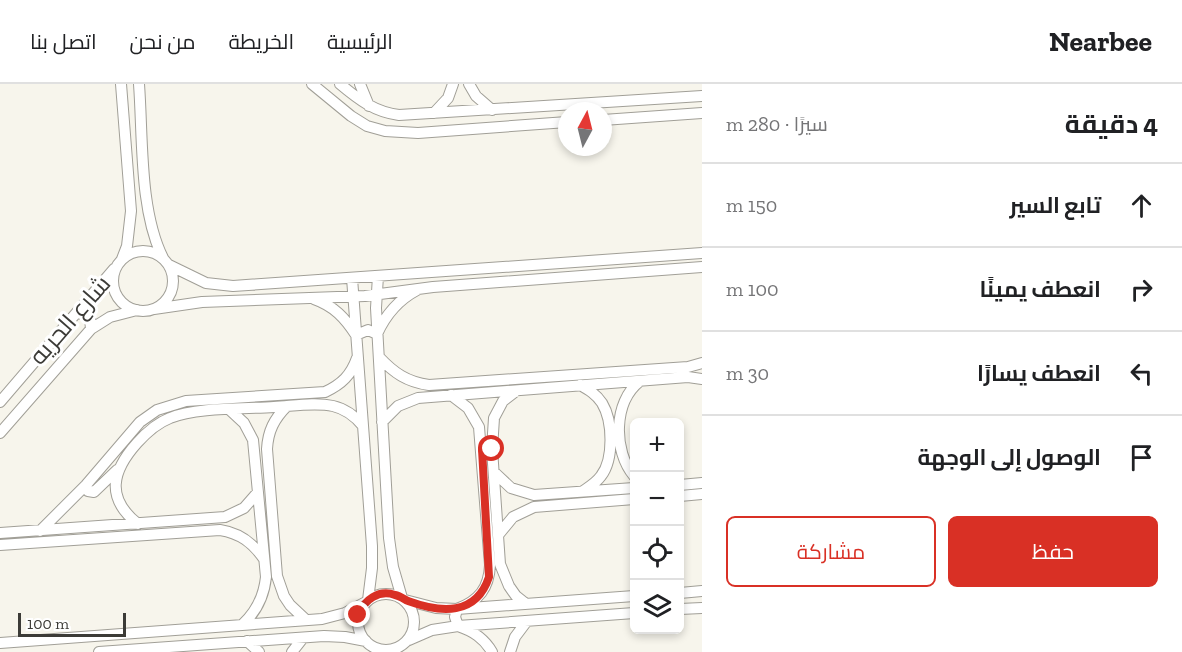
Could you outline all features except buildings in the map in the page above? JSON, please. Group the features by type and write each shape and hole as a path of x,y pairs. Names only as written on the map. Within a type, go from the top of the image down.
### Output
{"street":[{"name":"شارع الحريه","path":"0,402 119,263 127,246 131,221 121,84"},
{"path":"139,84 151,229 173,282 172,291 154,309"},
{"path":"312,84 351,116 376,129 405,133 558,123"},
{"path":"340,84 370,106 384,112 407,115 702,96"},
{"path":"360,84 370,106"},
{"path":"434,113 448,98 453,84"},
{"path":"469,84 476,96 492,110"},
{"path":"535,107 532,114 537,124"},
{"path":"513,126 518,116 516,108"},
{"path":"376,129 383,122 384,112"},
{"path":"612,119 702,113"},
{"path":"405,133 403,123 407,115"},
{"path":"130,197 138,203 147,198"},
{"path":"700,269 420,289 353,297 217,302 138,310 123,303 118,297 113,282 119,263 138,251 147,251 199,280 222,285 255,285 702,252"},
{"path":"638,257 640,272"},
{"path":"378,276 378,357 390,546 396,578 415,619 407,644"},
{"path":"352,278 372,546 372,568 367,601 361,608 358,622 368,646"},
{"path":"217,302 211,297 211,292 213,288 222,285"},
{"path":"377,334 394,307 409,294 420,289"},
{"path":"308,297 330,306 340,314 356,335"},
{"name":"شارع الحريه","path":"0,433 91,329 110,317 138,310"},
{"path":"77,313 88,316 91,329"},
{"path":"356,335 364,330 377,334"},
{"path":"378,357 396,374 429,385 688,372 702,379"},
{"path":"40,531 86,485 140,422 166,406 186,401 325,392 349,375 357,358"},
{"path":"382,422 398,406 408,401 451,395 640,381 688,372 702,363"},
{"path":"631,472 622,452 620,414 626,395 640,381"},
{"path":"429,385 427,392 430,397"},
{"path":"580,385 589,390 603,405 607,415 609,453 607,465 601,476 581,492"},
{"path":"518,390 497,409 487,449 495,564 509,586 526,604"},
{"path":"325,392 327,398 325,405"},
{"path":"451,395 468,408 475,417 487,449 494,472 499,534 495,564 485,588 469,605 457,609"},
{"path":"86,485 88,492 94,492 117,470 140,440 160,423 184,413 325,405 346,411 363,426"},
{"path":"243,624 257,608 271,576 267,448 270,430 287,406"},
{"path":"230,410 249,431 254,449 264,559 271,576 290,605 306,620"},
{"path":"607,415 612,412 620,414"},
{"path":"254,449 267,448"},
{"path":"609,453 615,455 622,452"},
{"path":"117,470 118,500 123,510 138,524"},
{"path":"494,472 511,488 534,495 630,488"},
{"path":"684,485 702,483"},
{"path":"0,533 225,517 244,508 258,492"},
{"path":"684,496 702,494"},
{"path":"534,495 530,501 534,507"},
{"path":"499,534 513,517 534,507 630,499"},
{"path":"225,517 229,524 227,531"},
{"path":"0,545 227,531 249,541 264,559"},
{"path":"372,546 381,551 390,546"},
{"path":"684,593 702,591"},
{"path":"0,643 322,619 345,613 381,594 388,593 436,608 457,609 630,596"},
{"path":"684,609 702,608"},
{"path":"457,609 455,617 458,626 477,634 492,652"},
{"path":"99,652 324,636 345,637 381,650 388,650 407,644 432,630 458,626 630,613"},
{"path":"322,619 326,627 324,636"},
{"path":"510,652 515,638 527,621"},
{"path":"105,635 106,652"},
{"path":"292,652 303,638"},
{"path":"247,641 260,652"}],"route":[{"path":"358,615 368,600 388,593 415,603 447,609 469,605 478,598 489,577 490,565 482,449 487,447 492,449"}]}
